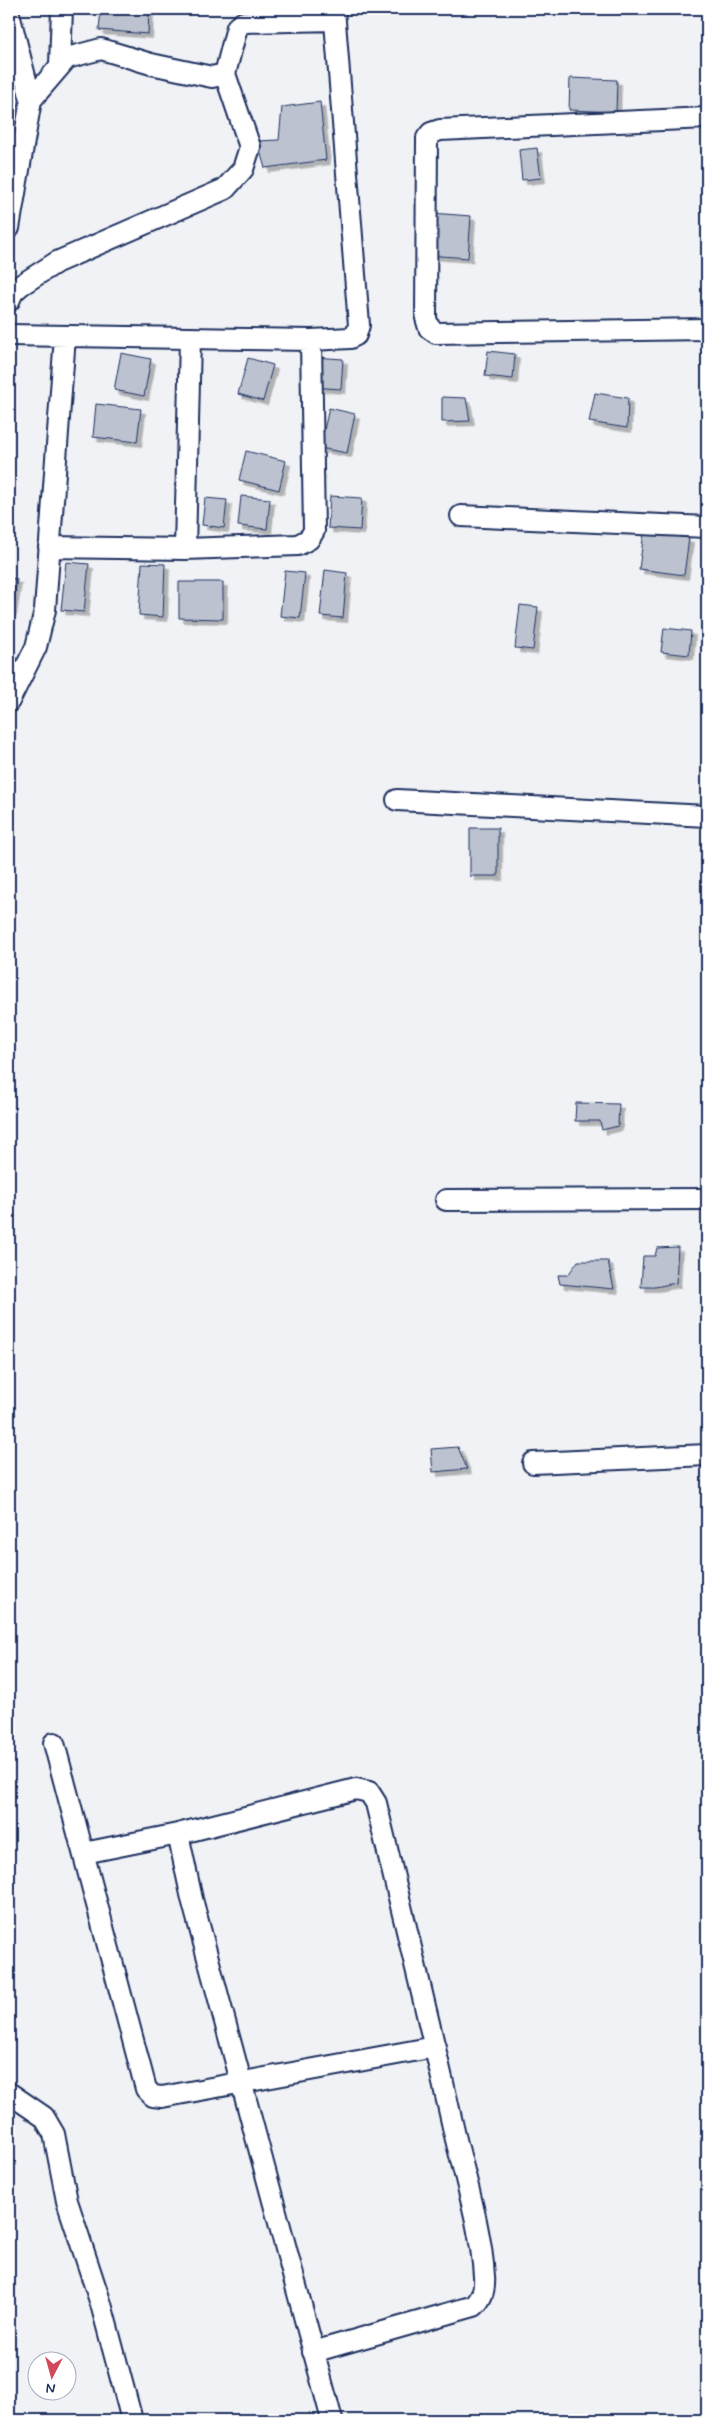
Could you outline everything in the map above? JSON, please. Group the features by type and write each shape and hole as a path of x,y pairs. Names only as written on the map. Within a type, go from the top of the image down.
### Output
{"street":[{"path":"60,65 62,9"},
{"path":"9,14 31,100 9,228"},
{"path":"9,335 311,340 350,338 356,335 360,325 335,14 238,16 225,74 250,147 243,169 225,189 57,262 10,289"},
{"path":"31,100 67,58 100,49 151,64 212,77 225,74"},
{"path":"707,118 440,130 430,133 427,138 426,308 429,328 436,333 707,329"},
{"path":"9,701 36,647 45,610 65,336"},
{"path":"185,548 190,338"},
{"path":"49,546 185,548 298,545 309,539 314,531 311,340"},
{"path":"462,516 707,527"},
{"path":"397,800 707,816"},
{"path":"446,1200 707,1199"},
{"path":"533,1463 707,1455"},
{"path":"54,1743 146,2089 153,2096 162,2097 241,2084 435,2048"},
{"path":"84,1853 178,1834 356,1789 369,1792 376,1803 435,2048 476,2231 484,2276 481,2300 474,2306 313,2352"},
{"path":"178,1834 192,1899 332,2420"},
{"path":"9,2093 44,2118 54,2134 70,2209 101,2304 132,2420"}],"building":[{"path":"101,9 149,9 148,34 99,30"},
{"path":"570,78 617,80 616,112 569,110"},
{"path":"320,102 326,160 265,168 257,141 279,140 282,107"},
{"path":"537,148 541,178 522,180 519,150"},
{"path":"431,213 471,216 468,258 427,255"},
{"path":"488,351 515,354 513,379 485,376"},
{"path":"121,353 151,359 144,396 114,390"},
{"path":"314,357 343,359 341,389 312,387"},
{"path":"248,358 273,365 263,401 238,394"},
{"path":"595,393 628,398 627,428 589,422"},
{"path":"442,397 466,398 470,421 442,422"},
{"path":"96,404 141,409 137,442 93,437"},
{"path":"329,408 355,414 347,453 320,448"},
{"path":"246,451 286,461 279,490 239,480"},
{"path":"241,496 270,499 267,529 238,526"},
{"path":"330,496 362,498 360,530 328,528"},
{"path":"205,498 227,500 224,528 202,525"},
{"path":"644,532 689,538 684,575 639,569"},
{"path":"66,562 89,564 84,612 61,610"},
{"path":"142,563 165,564 163,617 139,615"},
{"path":"325,570 347,573 343,618 320,616"},
{"path":"285,571 305,573 300,618 280,616"},
{"path":"9,578 17,579 12,611 9,611"},
{"path":"179,582 223,582 223,619 179,618"},
{"path":"520,605 538,607 533,650 515,648"},
{"path":"664,628 691,631 689,655 661,652"},
{"path":"470,828 498,828 498,876 470,876"},
{"path":"576,1103 619,1104 618,1126 602,1130 600,1121 575,1121"},
{"path":"678,1247 676,1283 655,1287 641,1287 643,1256 655,1256 657,1248"},
{"path":"578,1261 608,1261 614,1289 560,1284 558,1275 568,1275"},
{"path":"458,1447 467,1469 433,1472 431,1449"}]}
